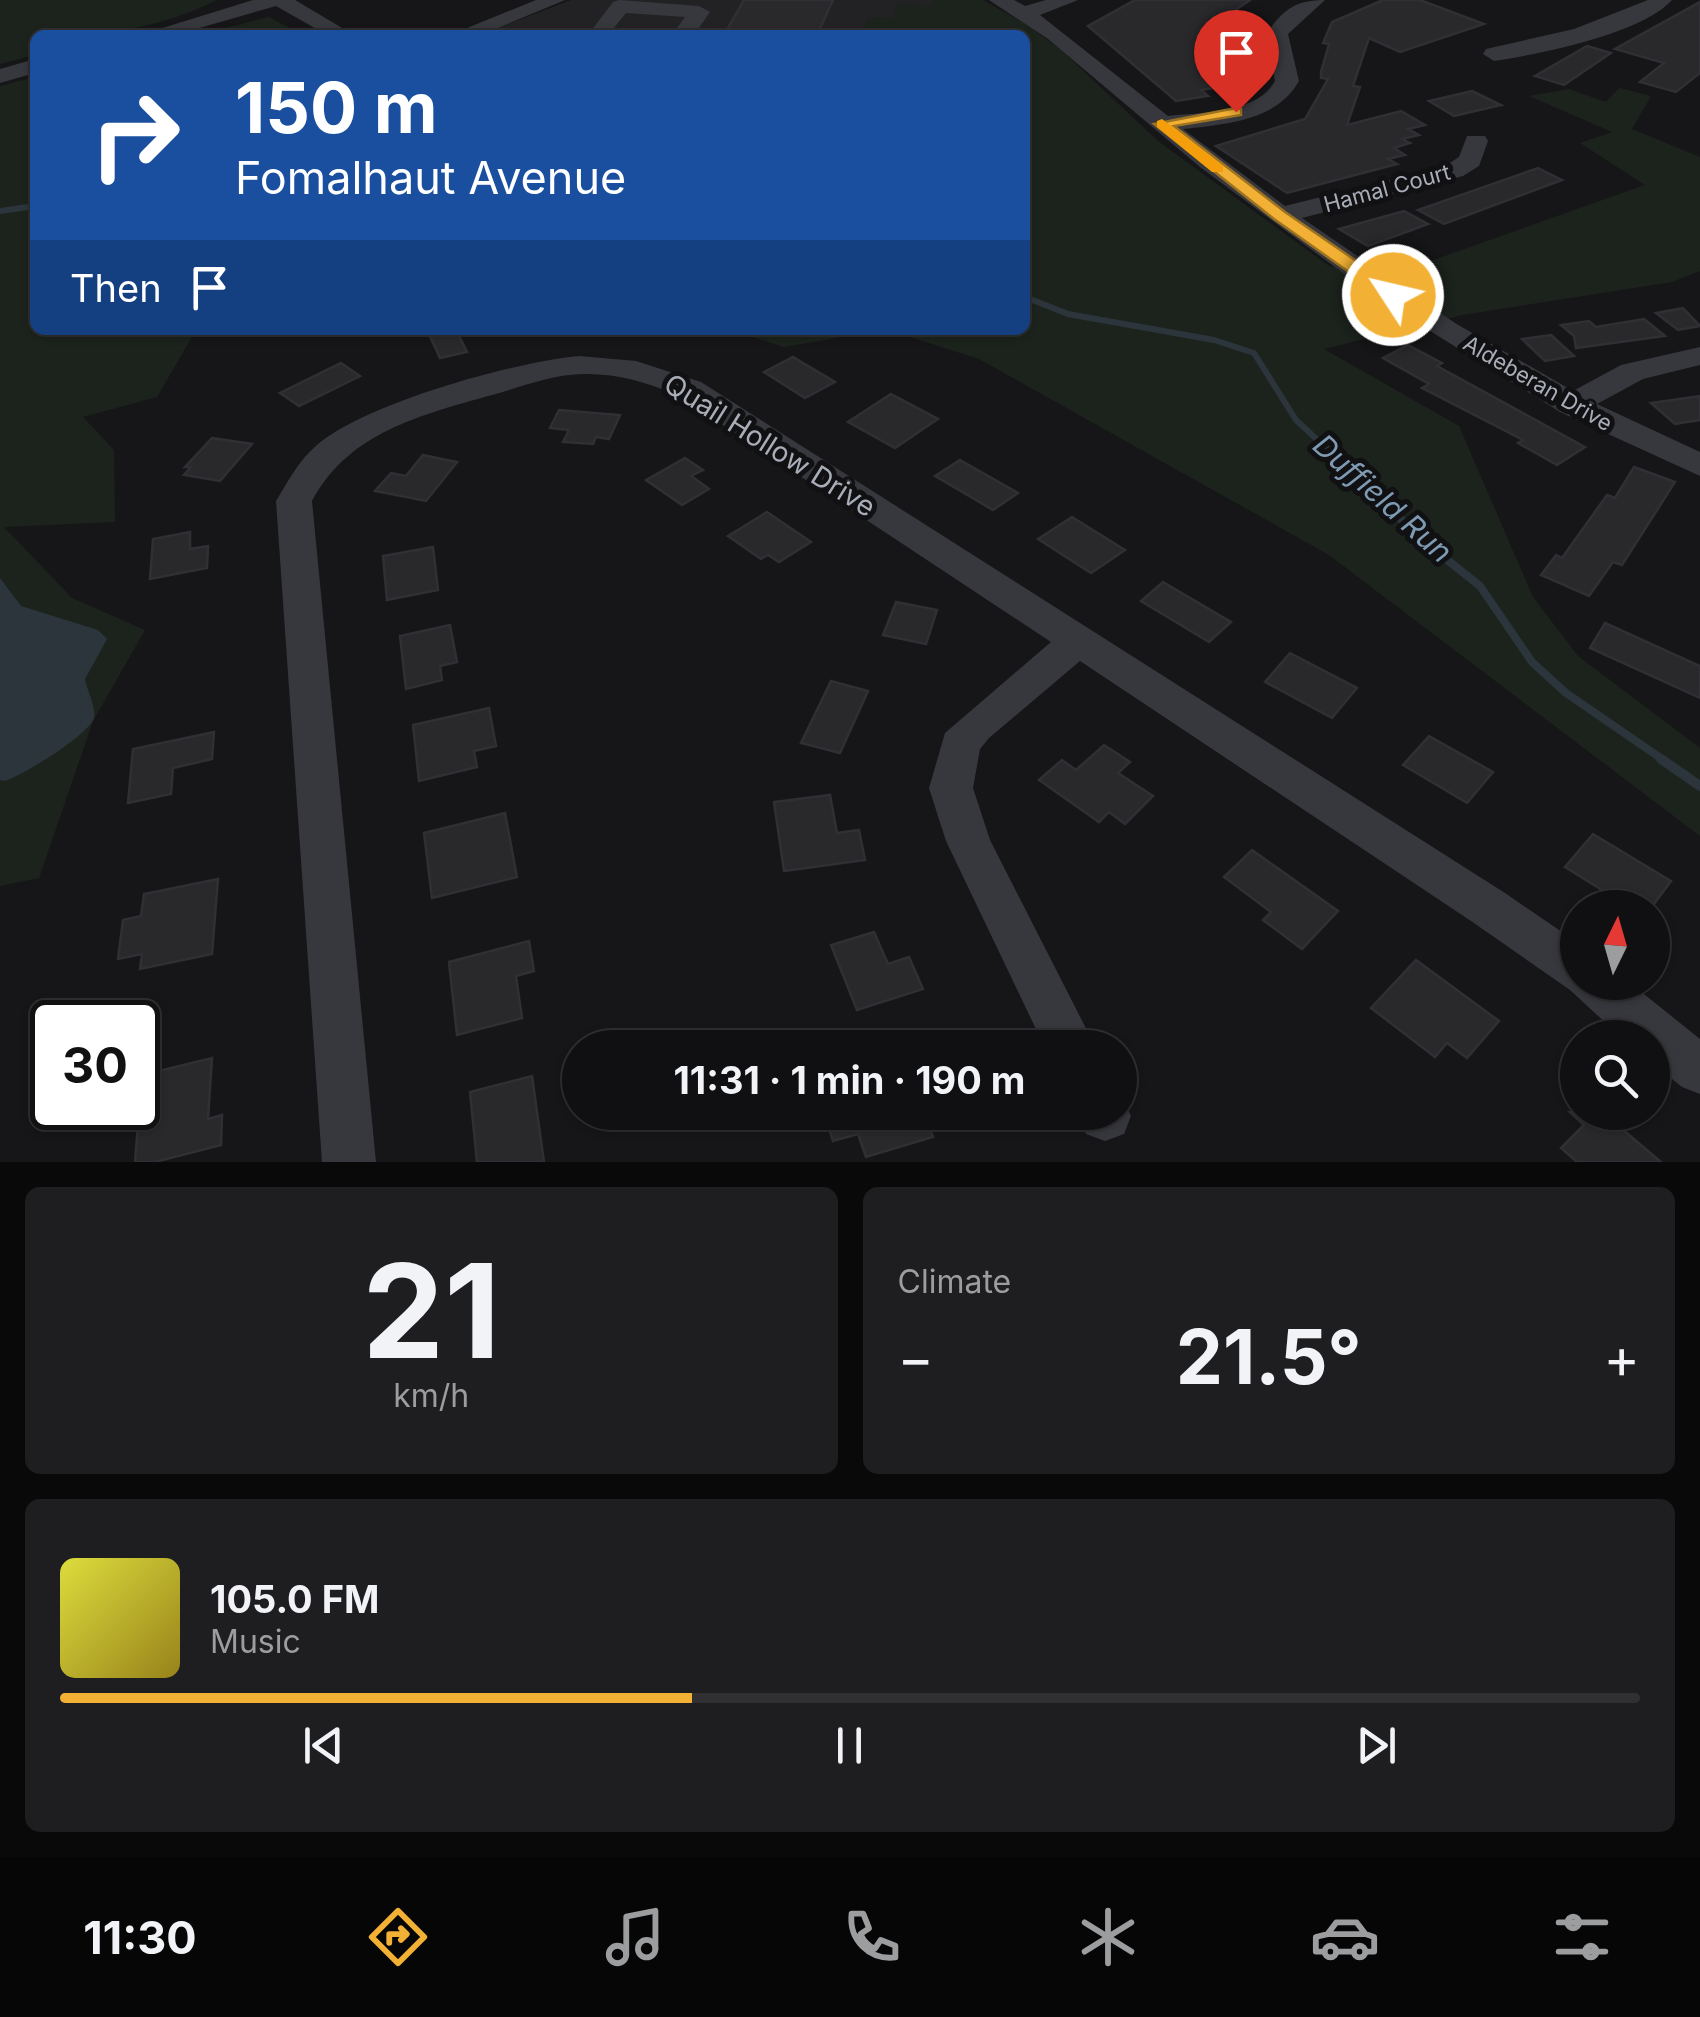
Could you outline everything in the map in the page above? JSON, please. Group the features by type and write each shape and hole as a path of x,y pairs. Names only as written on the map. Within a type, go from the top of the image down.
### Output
{"street":[{"path":"170,30 278,0 334,30"},
{"path":"1011,7 1068,0"},
{"path":"1162,124 1250,110 1277,98 1287,81 1277,34 1288,17 1315,0"},
{"path":"1494,54 1526,50 1626,19 1662,0"},
{"path":"639,30 644,5"},
{"path":"542,30 620,6 644,5 700,12 687,30"},
{"name":"Aldeberan Drive","path":"1011,7 1065,41 1162,124 1280,216 1439,326 1571,405 1700,464"},
{"path":"475,30 532,9 600,30"},
{"path":"0,76 30,67"},
{"name":"Hamal Court","path":"1280,216 1454,172 1470,161 1476,141"},
{"path":"1571,405 1632,372 1700,356"},
{"name":"Quail Hollow Drive","path":"349,1162 292,521 302,482 340,443 392,414 556,368 592,365 647,371 703,398 1488,907 1560,959"},
{"path":"1062,1030 968,841 951,788 960,744 974,727 1077,642"},
{"path":"1613,1000 1700,1070"}],"shaded area":[{"path":"0,0 217,0 172,19 128,29 30,30 30,56 0,64"},
{"path":"571,0 983,0 1060,49 1030,37 1030,30 492,30"},
{"path":"933,0 983,0 1024,23 1060,49 1158,141 1329,266 1391,275 1645,185 1580,143 1612,132 1529,96 1569,89 1606,102 1619,88 1651,96 1632,129 1700,157 1700,271 1672,282 1462,315 1324,349 1459,426 1533,597 1578,656 1700,748 1700,836 1329,555 979,359 904,335 1030,335 1030,30 863,30 868,17 892,18 897,4 931,5"},
{"path":"269,17 293,30 218,30"},
{"path":"30,78 30,335 193,335 157,397 83,417 114,450 115,522 4,527 72,598 145,630 93,721 39,878 0,886 0,86"},
{"path":"747,335 853,335 784,347"},
{"path":"0,578 21,606 98,630 107,639 85,679 94,713 90,725 54,754 4,781 0,780"}],"building":[{"path":"744,0 833,0 819,30 727,30"},
{"path":"1135,0 1250,0 1197,36 1247,73 1240,74 1251,82 1201,90 1208,96 1176,101 1088,26"},
{"path":"1383,0 1420,0 1484,24 1400,52 1369,38 1353,86 1360,87 1347,125 1401,111 1425,125 1408,129 1419,135 1402,139 1410,143 1394,148 1405,155 1388,159 1397,164 1287,193 1216,146 1305,119 1328,79 1321,78 1329,44 1323,43 1332,22"},
{"path":"1700,2 1700,73 1676,92 1640,82 1664,63 1615,49"},
{"path":"1587,46 1611,53 1564,85 1535,76"},
{"path":"1472,91 1501,105 1454,116 1429,101"},
{"path":"1538,168 1562,180 1444,224 1418,210"},
{"path":"1404,211 1428,224 1368,246 1339,229"},
{"path":"1683,308 1700,326 1678,330 1656,313"},
{"path":"1644,319 1665,336 1576,348 1574,336 1561,325 1589,321 1596,327"},
{"path":"429,335 458,335 467,352 440,358"},
{"path":"1551,335 1574,356 1545,361 1522,339"},
{"path":"1408,345 1442,363 1437,366 1585,447 1557,465 1518,443 1523,440 1422,388 1429,384 1383,358"},
{"path":"793,357 835,382 805,398 764,372"},
{"path":"341,363 360,376 299,406 280,393"},
{"path":"891,394 938,419 895,448 848,422"},
{"path":"1700,396 1700,420 1675,424 1651,403"},
{"path":"559,410 620,415 609,439 596,437 593,444 563,442 569,430 550,428"},
{"path":"212,438 252,444 220,481 184,475 191,467 185,467"},
{"path":"423,455 457,462 426,501 375,491 391,473 406,476"},
{"path":"685,458 703,470 691,476 709,489 682,505 646,480"},
{"path":"960,460 1018,493 993,510 935,476"},
{"path":"1634,467 1675,482 1622,565 1613,562 1589,596 1541,575 1556,555 1562,558 1607,495 1615,498"},
{"path":"767,512 811,542 779,562 768,555 761,559 728,536"},
{"path":"1072,517 1125,550 1091,573 1038,539"},
{"path":"190,532 190,549 208,546 207,568 150,579 153,539"},
{"path":"433,547 438,590 387,600 383,556"},
{"path":"1163,582 1231,622 1209,642 1141,601"},
{"path":"896,602 937,610 926,644 883,635"},
{"path":"1605,623 1700,666 1700,698 1590,648"},
{"path":"450,625 457,662 440,666 442,680 406,689 400,636"},
{"path":"1290,653 1357,688 1332,718 1265,682"},
{"path":"831,681 868,691 840,753 801,743"},
{"path":"489,708 496,746 474,751 477,767 419,781 413,725"},
{"path":"214,732 212,759 173,768 171,794 128,803 133,749"},
{"path":"1429,736 1493,772 1467,803 1403,765"},
{"path":"1104,745 1130,762 1118,773 1153,796 1125,824 1109,812 1099,822 1039,780 1062,760 1076,770"},
{"path":"830,795 837,833 859,830 865,860 784,871 774,802"},
{"path":"505,813 517,877 432,898 424,833"},
{"path":"1593,834 1671,881 1664,890 1602,890 1565,867"},
{"path":"1252,850 1338,911 1302,949 1263,920 1271,912 1224,877"},
{"path":"218,879 212,954 140,969 142,954 118,959 123,920 141,916 144,894"},
{"path":"874,932 888,964 909,957 923,989 857,1010 831,945"},
{"path":"529,941 534,971 516,976 522,1018 457,1035 449,962"},
{"path":"1416,960 1499,1021 1467,1058 1447,1043 1435,1057 1371,1008"},
{"path":"212,1058 208,1119 222,1115 221,1145 155,1162 135,1162 138,1130 160,1130 160,1071"},
{"path":"532,1076 544,1162 477,1162 470,1092"},
{"path":"830,1130 930,1130 933,1137 866,1157 858,1134 833,1141"},
{"path":"1579,1130 1623,1130 1661,1162 1577,1162 1561,1148"}],"waterway":[{"name":"Duffield Run","path":"0,211 30,207"},
{"name":"Duffield Run","path":"1030,299 1068,314 1214,340 1254,353 1296,420 1323,445"},
{"name":"Duffield Run","path":"1320,443 1426,543 1480,586 1532,662 1566,693 1665,761"},
{"name":"Duffield Run","path":"1661,759 1700,786"}],"slow traffic":[{"path":"1162,124 1218,169"}],"route":[{"path":"1236,112 1162,124 1280,216 1393,295"}]}
